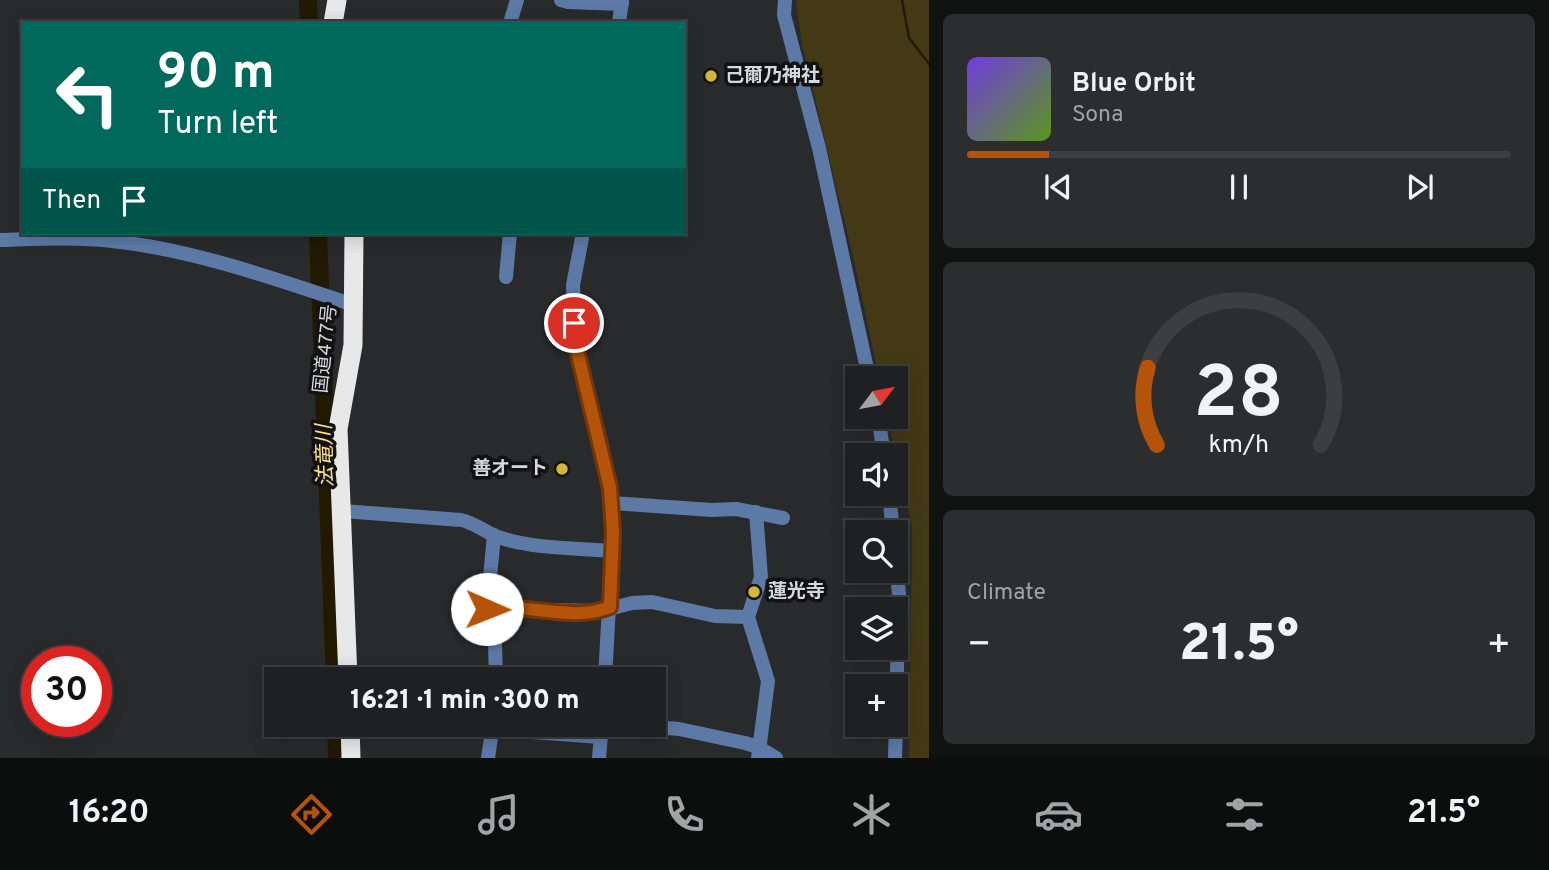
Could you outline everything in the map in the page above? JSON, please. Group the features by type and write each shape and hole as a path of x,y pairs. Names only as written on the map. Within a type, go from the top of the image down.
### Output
{"highway":[{"path":"333,21 337,0"},
{"name":"国道477号","path":"348,667 338,429 352,345 354,235"},
{"path":"350,737 351,758"}],"street":[{"path":"511,21 517,0"},
{"path":"561,0 622,2 619,21"},
{"path":"785,0 784,15 819,148 866,366"},
{"path":"506,277 510,235"},
{"path":"583,235 573,285 575,342 602,446 612,503 606,667"},
{"path":"0,240 76,238 146,246 254,272 354,305"},
{"path":"612,503 712,510 736,509 783,518"},
{"path":"343,511 461,520 471,522 494,535 519,542 612,551"},
{"path":"756,512 761,577 748,617 768,681 758,752"},
{"path":"494,535 487,609 601,611 632,603 652,602 715,616 748,617"},
{"path":"897,674 898,583"},
{"path":"494,608 496,667"},
{"path":"666,728 679,729 776,758"},
{"path":"488,758 491,737"},
{"path":"599,758 601,737"},
{"path":"895,758 896,737"}],"shaded area":[{"path":"796,0 929,0 929,758 909,758 912,526 907,506 908,443 893,443 890,429 908,429 908,366 876,366 802,45"}],"waterway":[{"name":"法竜川","path":"308,0 309,21"},
{"path":"902,0 909,38 929,64"},
{"name":"法竜川","path":"318,235 335,667"},
{"name":"法竜川","path":"336,737 337,758"}],"place":[{"name":"己爾乃神社","path":"711,76"},
{"name":"善オート","path":"562,469"},
{"name":"蓮光寺","path":"754,592"}],"route":[{"path":"487,609 572,612 601,611 610,607 613,533 610,488 575,342 574,323"}]}
